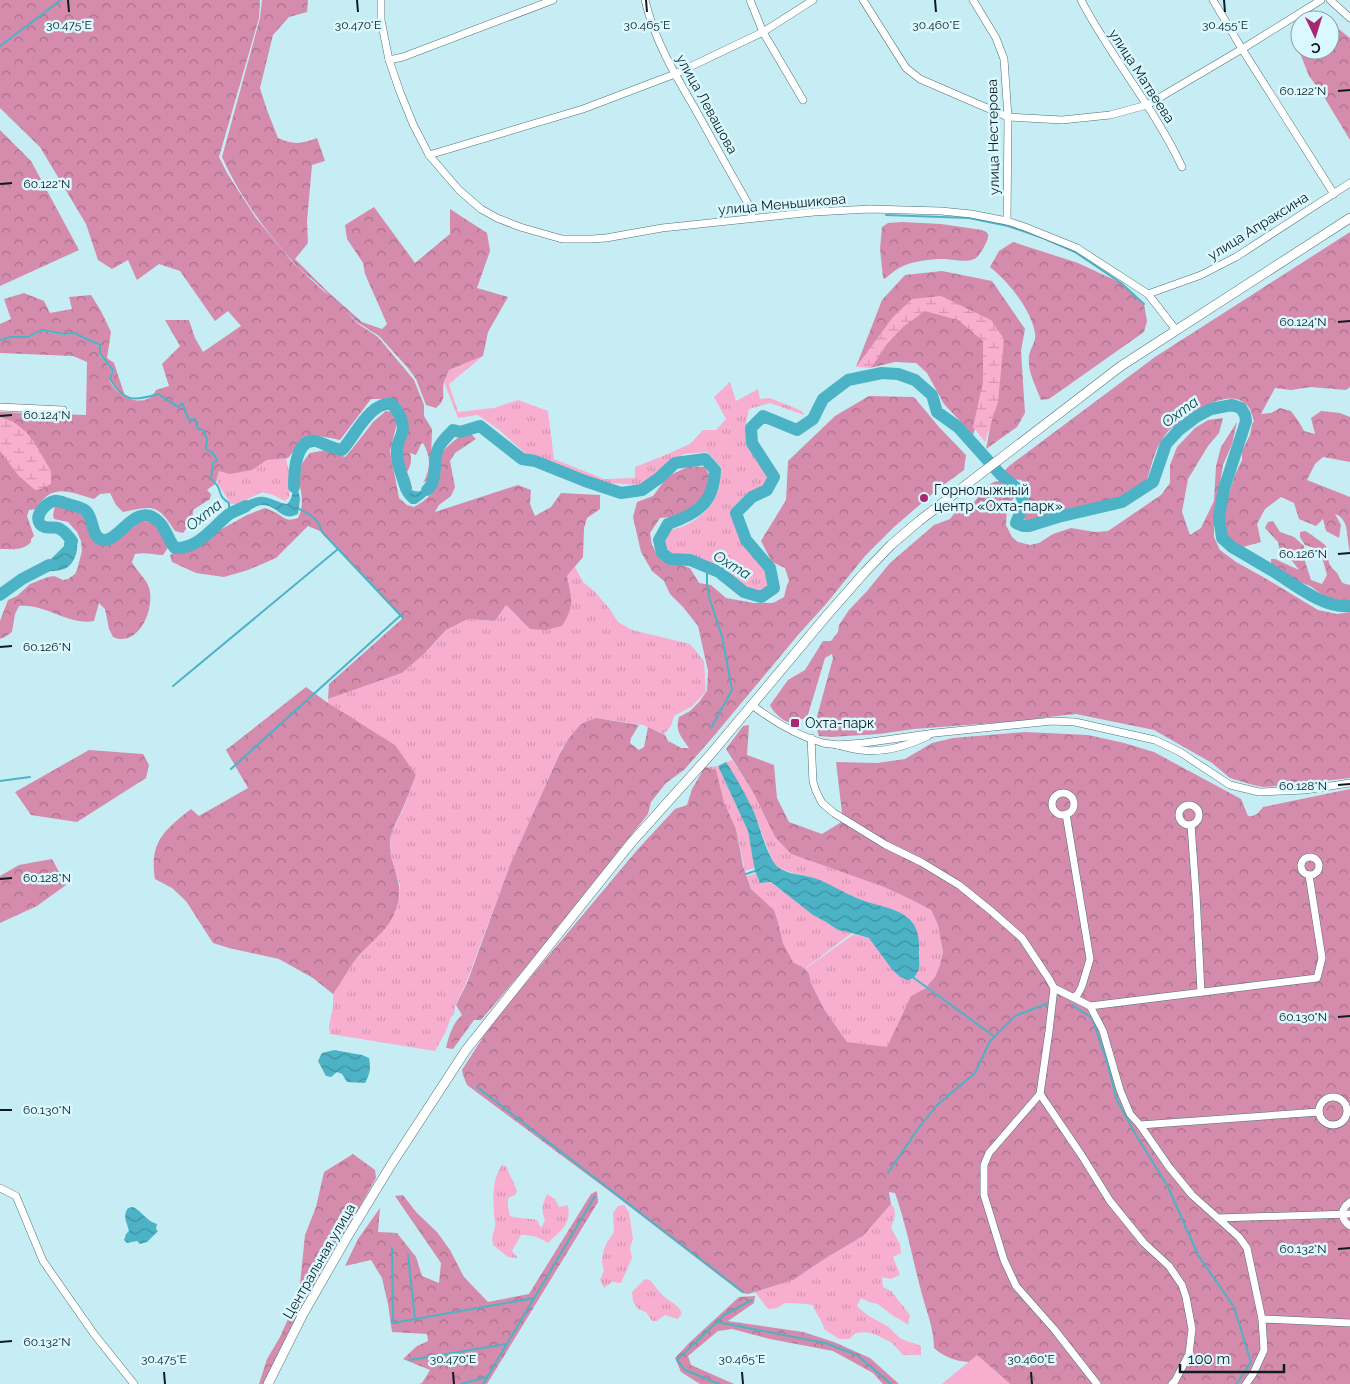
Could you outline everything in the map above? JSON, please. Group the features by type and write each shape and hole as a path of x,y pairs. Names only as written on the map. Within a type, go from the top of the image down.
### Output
{"street":[{"name":"улица Меньшикова","path":"380,0 389,60 403,100 429,155 459,190 481,210 498,218 520,227 562,238 606,238 662,228 814,212 870,209 971,214 1007,221 1077,248 1148,294 1176,330"},
{"path":"389,60 403,57 553,0"},
{"name":"улица Левашова","path":"645,0 651,22 675,74 750,207 752,218"},
{"path":"750,0 763,32 803,100"},
{"path":"429,155 583,109 675,74 763,32 813,0"},
{"path":"863,0 906,68 920,79 1008,117 1062,120 1110,115 1147,105 1321,0"},
{"name":"улица Нестерова","path":"973,0 996,38 1004,59 1008,117 1007,221"},
{"name":"улица Матвеева","path":"1081,0 1104,41 1170,142 1182,166"},
{"path":"1213,0 1334,194"},
{"path":"1330,0 1350,18"},
{"name":"улица Апраксина","path":"1148,294 1201,275 1236,257 1350,183"},
{"name":"Центральная улица","path":"268,1384 303,1314 346,1239 449,1075 484,1027 631,843 878,558 919,522 1121,366 1350,218"},
{"path":"0,407 62,410"},
{"path":"752,705 768,717 811,738 824,743 861,750 876,751 903,747 935,733 1052,721 1074,722 1155,740 1180,752 1230,785 1258,792 1305,790 1350,783"},
{"path":"811,738 814,782 822,802 834,813 886,845 921,862 982,904 1022,938 1054,988 1040,1094 988,1153 984,1165 984,1195 1004,1260 1016,1286 1054,1329 1097,1384"},
{"path":"1066,814 1090,959 1082,986 1074,997"},
{"path":"1191,825 1201,992"},
{"path":"1090,1006 1317,978 1322,958 1309,875"},
{"path":"1054,988 1090,1006 1103,1031 1120,1090 1130,1114 1192,1195 1239,1237 1247,1248 1262,1319 1264,1350 1253,1374 1246,1384"},
{"path":"1040,1094 1110,1201 1144,1243 1169,1266 1182,1284 1192,1329 1189,1354 1172,1384"},
{"path":"1140,1125 1319,1112"},
{"path":"0,1188 16,1196 43,1261 94,1334 134,1384"},
{"path":"1350,1202 1344,1206 1342,1215 1344,1222 1350,1226"},
{"path":"1218,1218 1350,1214"},
{"path":"1262,1319 1350,1323"}],"green space":[{"path":"0,0 260,0 259,18 219,157 256,218 293,263 329,296 293,262 272,237 253,212 222,157 260,18 262,0 308,0 307,12 289,17 273,35 260,88 278,138 298,143 317,138 325,161 312,165 307,221 308,243 295,259 362,322 382,329 387,324 365,274 363,263 347,239 345,225 374,207 415,263 450,234 450,209 487,233 490,251 477,288 508,297 488,332 483,356 449,370 443,386 443,399 436,408 426,405 416,379 379,336 357,322 345,311 357,323 378,337 414,380 424,405 424,416 432,429 432,467 428,483 425,481 423,483 428,472 429,463 428,453 423,443 416,455 410,453 411,463 407,472 410,484 404,474 402,448 406,438 406,420 396,400 371,399 340,440 322,437 310,438 300,444 288,458 267,460 252,470 230,474 219,471 215,484 207,490 211,494 210,499 193,510 192,521 183,533 175,531 163,515 154,509 141,508 123,512 116,505 110,493 100,494 94,499 62,491 48,495 36,509 29,510 27,516 34,536 28,545 21,548 0,549 0,412 86,415 87,362 73,356 0,353 0,340 29,338 41,331 64,335 73,334 85,338 99,346 99,355 112,370 109,380 116,390 126,397 137,401 148,399 156,390 169,386 162,364 180,346 165,320 189,320 195,338 203,352 241,326 228,311 215,321 180,271 159,264 137,280 128,260 112,269 98,260 86,224 40,147 0,108"},
{"path":"1340,30 1350,38 1350,140 1321,92 1309,76 1303,60 1340,60"},
{"path":"0,130 31,161 79,250 0,286"},
{"path":"888,223 941,224 982,230 988,233 988,236 982,250 973,260 939,259 918,261 899,268 884,279 880,249 882,227"},
{"path":"1350,232 1350,387 1346,390 1311,387 1291,390 1275,388 1261,414 1271,413 1280,408 1291,411 1304,431 1315,434 1311,418 1321,411 1340,413 1350,417 1350,462 1323,457 1315,464 1307,480 1350,497 1350,552 1347,530 1340,516 1335,514 1341,525 1339,538 1326,531 1323,519 1316,526 1299,519 1294,503 1281,497 1265,509 1257,524 1261,542 1243,547 1231,542 1223,528 1223,512 1242,460 1242,451 1254,421 1246,404 1239,400 1230,399 1221,400 1203,407 1169,431 1156,450 1147,480 1118,498 1056,511 1027,522 1023,518 1029,498 1028,486 1021,480 1012,479 1004,471 1009,466 1155,357"},
{"path":"1013,242 1078,263 1121,283 1144,304 1147,321 1144,332 1049,399 1041,400 1031,373 1029,356 1035,336 1029,315 1012,288 990,267 999,251"},
{"path":"942,271 992,281 1025,329 1021,351 1025,413 1017,427 986,449 995,401 988,323 914,301 856,367 882,300 905,275"},
{"path":"24,293 44,301 50,313 72,309 69,297 91,295 111,332 107,358 114,363 125,396 110,379 114,370 100,354 100,345 85,337 74,333 64,334 41,330 29,337 0,339 0,324 11,319 4,299"},
{"path":"941,296 991,320 1004,339 998,402 985,442 973,427 983,382 983,341 958,320 925,311 904,326 887,344 871,368 856,367 893,317 912,299"},
{"path":"923,307 958,316 988,339 981,410 973,435 944,404 927,373 916,363 895,362 870,368 883,345"},
{"path":"483,356 449,384 458,412 494,408 518,400 548,411 554,459 604,479 635,478 635,467 690,444 703,430 716,430 726,419 714,397 730,382 736,401 758,389 760,399 770,398 802,411 804,415 770,403 749,409 746,423 746,438 769,477 765,486 749,493 737,503 732,515 744,546 765,570 769,587 760,592 747,588 721,568 688,557 672,555 665,550 670,530 694,521 712,503 716,495 720,485 721,467 707,452 684,454 666,465 656,478 640,485 608,483 525,453 499,430 478,415 458,418 444,382 449,370"},
{"path":"869,396 914,397 966,455 964,470 938,489 894,527 865,556 713,737 684,770 666,783 651,802 648,814 532,960 481,1020 474,1020 453,1049 446,1048 453,1026 462,1015 456,1005 467,983 510,865 560,753 569,738 580,725 596,718 639,725 630,743 639,750 644,747 648,727 665,735 668,741 681,748 689,748 678,730 679,717 690,711 707,691 708,671 698,626 670,594 664,581 652,571 641,552 633,517 637,502 653,496 668,476 690,466 705,467 711,479 707,495 681,516 660,518 650,533 652,545 657,554 665,560 690,568 699,583 711,585 726,598 754,603 773,603 784,597 789,581 785,568 772,562 761,541 786,500 788,461 835,416"},
{"path":"386,411 391,412 397,423 390,451 399,498 407,505 414,507 431,494 437,485 440,475 438,458 452,442 469,432 476,439 455,453 450,461 455,487 451,496 439,505 435,512 518,485 531,490 530,504 535,516 551,507 561,493 600,495 600,509 587,518 584,528 583,557 567,576 571,607 562,626 546,630 530,629 506,605 495,621 468,619 446,630 423,655 402,673 328,699 329,684 403,618 322,532 308,526 276,558 248,570 224,577 196,573 172,562 170,555 175,552 199,547 218,531 247,515 265,508 283,518 298,518 302,504 299,480 302,463 310,453 326,450 345,457 374,421"},
{"path":"0,417 14,422 34,442 51,471 51,484 35,490 18,475 0,451"},
{"path":"1223,418 1219,433 1208,446 1188,479 1182,512 1190,535 1201,528 1214,501 1216,466 1221,447 1237,422 1232,444 1223,465 1214,521 1214,537 1220,550 1236,562 1318,610 1337,614 1350,612 1350,778 1279,786 1263,787 1253,785 1230,778 1212,763 1154,730 1076,714 1017,722 914,729 879,734 819,736 815,724 833,658 832,654 825,658 807,718 788,722 771,708 770,705 788,680 805,670 823,641 831,641 838,632 839,625 849,610 890,563 934,525 950,519 956,511 973,504 987,486 998,481 1005,481 1012,488 1014,498 1007,506 1006,525 1012,537 1018,542 1030,545 1039,543 1053,534 1071,528 1095,532 1108,531 1161,495 1170,483 1170,465 1177,447 1195,428 1208,420"},
{"path":"286,458 290,477 289,497 285,501 262,492 238,504 231,504 216,480 219,471 252,470 267,460"},
{"path":"55,506 73,510 85,517 97,542 103,546 116,541 125,531 134,527 136,523 150,523 162,531 169,546 163,555 135,554 132,562 148,585 150,593 149,610 146,619 136,634 129,638 120,639 113,637 109,629 105,609 99,603 94,621 85,622 66,618 38,608 19,606 15,614 12,632 0,639 0,621 8,600 17,596 30,584 54,576 63,580 68,579 77,570 82,551 81,541 77,532 68,522 54,519"},
{"path":"1273,521 1280,532 1294,537 1304,546 1305,561 1311,580 1322,584 1327,575 1320,550 1305,545 1300,537 1300,532 1307,532 1325,545 1328,550 1328,561 1331,566 1342,582 1350,585 1350,601 1337,601 1327,598 1310,586 1285,576 1271,567 1271,559 1275,559 1299,570 1290,558 1280,552 1278,542 1265,528 1268,522"},
{"path":"575,567 583,582 609,608 618,622 632,630 690,644 704,661 706,692 691,707 674,716 671,726 664,734 643,725 596,718 585,722 577,728 562,748 510,865 466,983 455,1006 454,1015 451,1017 435,1051 330,1034 329,1026 333,1007 333,994 356,959 386,926 395,913 400,896 400,884 392,863 391,833 402,812 416,775 365,728 328,703 328,699 402,673 423,655 446,630 468,619 495,621 506,605 518,618 562,626 569,613 571,602 567,576"},
{"path":"306,687 395,745 416,775 391,836 391,855 399,885 398,902 395,912 388,925 356,959 333,994 313,978 279,959 213,943 186,901 172,888 155,879 154,856 161,838 173,824 191,809 199,816 248,788 226,750"},
{"path":"749,725 747,755 774,765 777,798 789,822 822,834 843,821 836,762 877,763 905,759 932,743 953,738 1025,732 1088,735 1124,743 1154,752 1241,799 1248,816 1255,815 1263,807 1350,789 1350,1384 1010,1384 978,1356 969,1362 959,1361 946,1356 934,1348 931,1325 895,1193 889,1192 891,1204 863,1236 793,1280 748,1294 742,1293 467,1085 462,1070 492,1023 638,849 675,809 687,805 692,789 705,767 716,770 724,802 736,829 743,866 751,889 774,910 783,943 793,962 805,969 809,974 811,983 824,1009 847,1042 887,1047 911,996 926,988 950,1004 927,986 935,977 943,952 938,925 931,910 884,887 791,854 775,837 753,792 726,749 743,726"},
{"path":"89,750 143,754 149,765 146,778 77,822 31,815 15,792"},
{"path":"732,760 753,792 775,837 791,854 884,887 931,910 938,925 943,952 935,977 927,986 915,977 919,968 918,957 908,917 852,896 809,877 783,869 773,862 753,810 726,762"},
{"path":"718,766 748,831 755,868 745,871 736,829 724,802 716,771 705,767"},
{"path":"52,859 66,885 37,906 0,923 0,876 19,865"},
{"path":"756,873 760,883 770,882 838,930 852,933 804,969 793,962 783,943 774,910 751,889 747,876"},
{"path":"854,934 869,938 908,980 914,978 926,988 911,996 887,1048 847,1042 824,1009 805,969"},
{"path":"353,1154 375,1170 376,1178 297,1319 267,1384 259,1384 267,1359 280,1337 299,1294 305,1235 316,1207 324,1172"},
{"path":"502,1165 506,1166 517,1191 515,1195 508,1198 510,1216 537,1220 541,1228 545,1220 543,1207 547,1194 555,1199 559,1207 568,1205 568,1218 564,1227 548,1243 529,1235 521,1235 512,1251 518,1258 508,1257 493,1245 492,1236 495,1229 494,1189 496,1176"},
{"path":"597,1191 598,1202 487,1384 419,1384 422,1383 430,1370 403,1359 417,1346 428,1341 427,1334 392,1332 382,1278 371,1260 345,1266 358,1239 380,1208 378,1232 397,1233 416,1257 422,1276 439,1283 441,1263 395,1196 403,1195 416,1212 437,1232 450,1250 464,1277 488,1302 529,1294 591,1194"},
{"path":"891,1204 895,1212 891,1228 900,1244 901,1253 893,1257 900,1275 891,1279 882,1277 883,1287 891,1291 910,1315 908,1325 878,1304 861,1298 857,1306 887,1326 900,1338 921,1346 921,1355 903,1355 891,1342 865,1332 856,1333 849,1339 839,1339 824,1329 813,1305 785,1303 777,1308 768,1309 755,1292 793,1280 863,1236"},
{"path":"624,1205 629,1212 633,1239 630,1248 632,1258 621,1283 612,1282 604,1288 600,1280 604,1271 602,1262 603,1252 614,1232 613,1213 618,1206"},
{"path":"645,1279 650,1280 667,1299 676,1305 682,1314 677,1319 665,1315 657,1321 652,1321 646,1312 638,1309 633,1301 632,1292"},
{"path":"755,1296 754,1303 728,1321 803,1332 834,1342 870,1358 899,1384 883,1384 873,1373 833,1351 770,1339 732,1329 718,1331 688,1356 691,1365 734,1384 700,1384 681,1372 675,1358 690,1342 739,1297"},
{"path":"977,1355 1010,1384 942,1384"}],"water":[{"path":"399,466 407,485 415,491 426,488 435,476 432,489 416,504 411,504 406,500 401,491"},
{"path":"294,470 300,499 298,514 292,516 284,515 267,505 257,506 236,516 232,513 238,507 260,497 287,504 293,493"},
{"path":"64,531 73,535 77,542 76,556 71,564 61,570 35,572 66,544"},
{"path":"726,762 751,806 767,850 778,867 791,873 820,880 859,899 891,909 908,918 914,925 918,936 919,966 914,978 908,980 900,977 869,938 838,930 813,915 771,882 760,883 755,871 748,831 718,766"},
{"path":"334,1050 369,1058 370,1071 365,1083 347,1082 342,1074 337,1072 331,1077 326,1076 318,1061 322,1053"},
{"path":"133,1207 150,1221 157,1224 156,1229 158,1231 147,1242 140,1244 137,1241 127,1243 124,1240 129,1231 125,1214 128,1208"}],"waterway":[{"path":"0,46 61,0"},
{"path":"886,215 969,218 1008,226 1043,238 1075,252 1121,283 1144,304"},
{"path":"0,340 11,337 29,337 41,330 64,334 74,333 100,345 100,354 113,370 110,379 115,387 125,396 136,399 158,394 179,407 182,403 189,420 195,419 198,429 203,430 207,439 206,449 213,453 217,460 213,463 211,479 217,485 223,498 229,503 229,514"},
{"name":"Охта","path":"427,490 433,481 436,454 443,441 453,430 460,432 480,426 522,459 535,461 621,493 642,490 675,463 705,459 715,470 711,491 702,506 687,516 668,524 659,540 662,553 670,559 690,560 719,572 744,592 761,597 774,588 770,568 746,540 736,513 752,497 767,490 774,477 752,443 751,428 763,416 797,430 813,419 823,399 848,380 882,373 898,374 915,380 932,395 937,412 958,427 1001,475 1019,490 1024,503 1016,523 1023,526 1122,502 1153,482 1166,444 1179,430 1196,417 1211,409 1232,405 1241,408 1246,421 1224,489 1219,517 1222,538 1232,547 1320,600 1330,604 1350,606"},
{"name":"Охта","path":"294,487 297,458 303,446 308,442 315,441 342,450 370,414 377,408 392,404 399,414 403,425 397,447 397,459 406,488"},
{"name":"Охта","path":"70,544 72,541 62,530 44,527 40,524 40,513 51,502 58,501 84,509 89,514 96,536 103,540 115,535 135,518 151,516 162,525 175,548 191,545 198,541 232,512 246,506"},
{"path":"299,509 316,520 322,532 403,618"},
{"path":"173,686 338,549"},
{"name":"Охта","path":"0,595 22,579 49,565"},
{"path":"707,568 710,600 722,636 732,690 711,728"},
{"path":"231,769 401,615"},
{"path":"0,781 30,777"},
{"path":"746,874 755,871"},
{"path":"914,978 995,1037"},
{"path":"888,1173 917,1130 937,1105 975,1073 990,1041 1015,1016 1051,1002"},
{"path":"1072,1005 1092,1018 1107,1062 1117,1100 1168,1187 1198,1255 1234,1307 1251,1362 1236,1384"},
{"path":"477,1087 743,1292"},
{"path":"483,1384 595,1196"},
{"path":"392,1248 393,1323 534,1298"},
{"path":"408,1255 415,1319"},
{"path":"719,1384 685,1370 677,1360 724,1315 752,1300"},
{"path":"717,1322 825,1343 857,1355 891,1384"},
{"path":"409,1360 507,1344"},
{"path":"461,1384 487,1377"}],"place":[{"name":"Горнолыжный центр «Охта-парк»","path":"924,498"},
{"name":"Охта-парк","path":"795,723"}]}
